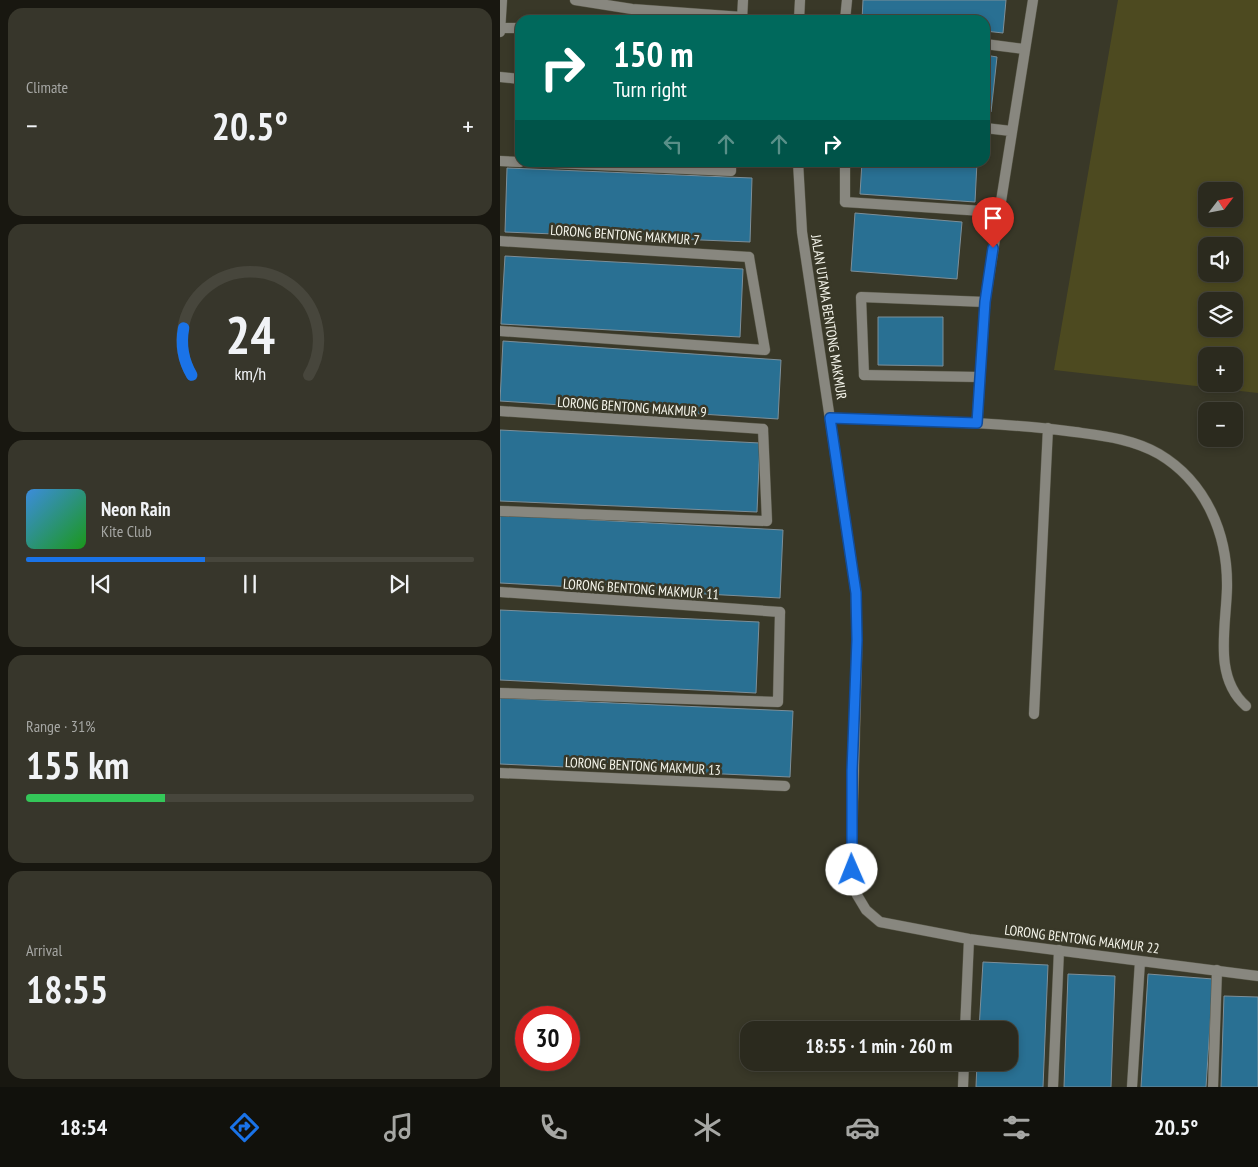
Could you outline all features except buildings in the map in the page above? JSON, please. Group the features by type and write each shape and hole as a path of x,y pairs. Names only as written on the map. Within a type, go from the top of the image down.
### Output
{"street":[{"path":"500,32 502,0"},
{"path":"575,0 632,4 713,15"},
{"path":"742,15 743,0"},
{"path":"799,15 800,0"},
{"path":"846,15 847,0"},
{"path":"977,423 985,302 1024,49 1034,0"},
{"path":"500,28 515,28"},
{"path":"990,45 1024,49"},
{"path":"500,77 515,78"},
{"path":"990,129 1011,131"},
{"path":"500,161 515,162"},
{"path":"642,167 731,171 731,167"},
{"name":"JALAN UTAMA BENTONG MAKMUR","path":"798,167 802,232 856,593 852,870 857,895 866,910 880,922 903,926"},
{"path":"845,167 845,202 998,212"},
{"name":"LORONG BENTONG MAKMUR 7","path":"500,240 749,257 765,350 500,331"},
{"path":"980,378 864,375 861,297 985,302"},
{"name":"LORONG BENTONG MAKMUR 9","path":"500,411 763,430 767,521 500,511"},
{"path":"830,418 977,423 1048,428 1108,436 1133,442 1158,453 1182,470 1201,492 1216,521 1223,550 1227,586 1226,673 1236,697 1246,706"},
{"path":"1034,714 1048,428"},
{"name":"LORONG BENTONG MAKMUR 11","path":"500,592 780,612 778,702 500,693"},
{"name":"LORONG BENTONG MAKMUR 13","path":"500,773 785,786"},
{"name":"LORONG BENTONG MAKMUR 22","path":"903,926 969,939 1258,976"},
{"path":"965,1021 969,939"},
{"path":"1053,1087 1059,950"},
{"path":"1132,1087 1140,961"},
{"path":"1212,1087 1216,970"},
{"path":"962,1087 963,1071"}],"shaded area":[{"path":"1118,0 1258,0 1258,393 1243,391 1243,347 1198,347 1198,386 1054,370"}],"route":[{"path":"852,870 852,771 857,640 856,593 830,418 977,423 985,302 993,248"}]}
